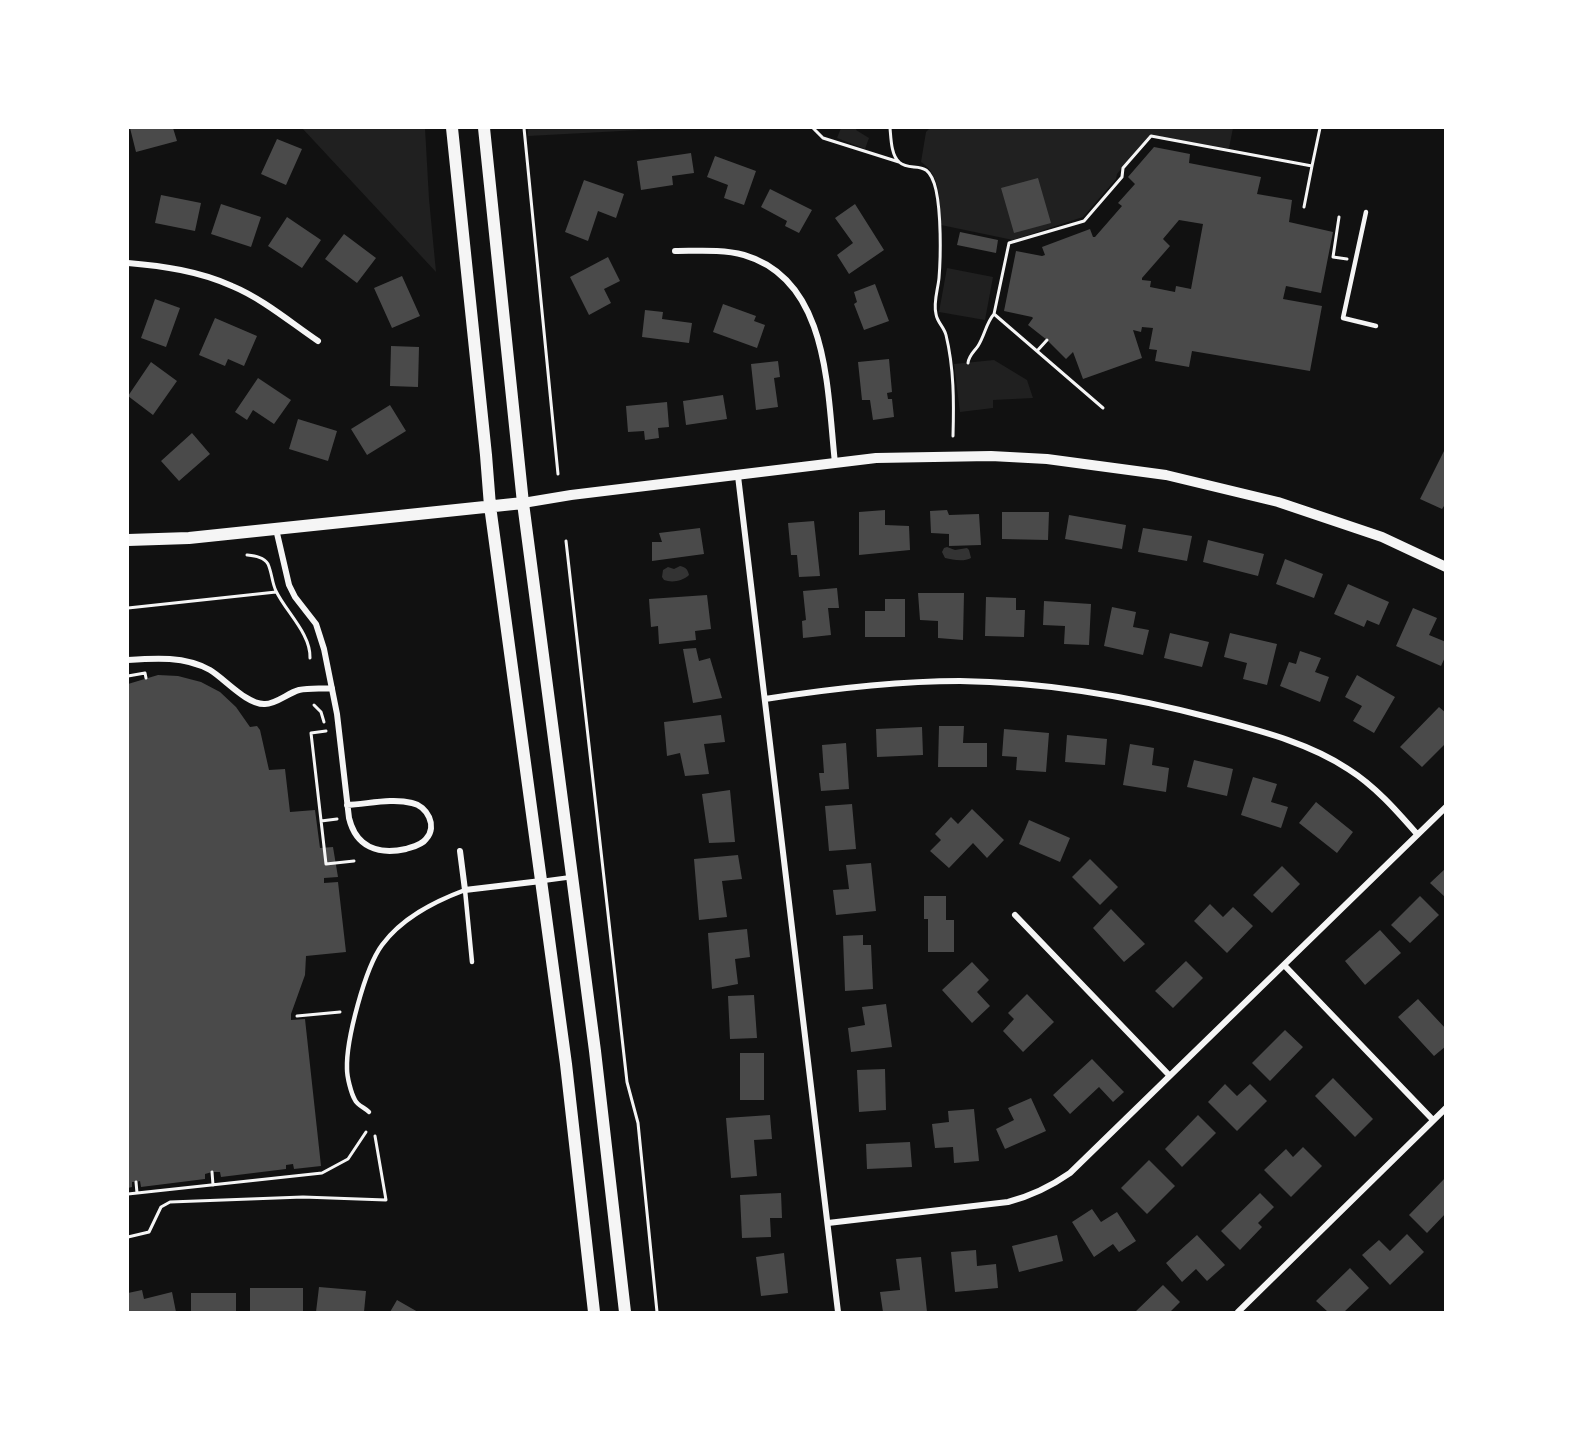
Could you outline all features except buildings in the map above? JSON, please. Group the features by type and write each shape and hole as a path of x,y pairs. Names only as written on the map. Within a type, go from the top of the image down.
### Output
{"main road":[{"path":"452,128 490,506 566,1064 594,1312"},
{"path":"484,128 523,503 626,1312"},
{"path":"128,540 189,538 276,530 523,503"}],"street":[{"path":"675,251 727,252 745,255 761,262 790,285 810,316 820,344 836,464"},
{"path":"128,263 173,268 206,276 232,286 263,302 318,341"},
{"path":"523,503 571,495 876,458 991,456 1071,461 1166,475 1240,492 1322,515 1382,537 1446,567"},
{"path":"738,476 838,1312"},
{"path":"276,530 289,585 295,597 316,624 324,649 332,688 349,818 354,832 365,845 375,850 390,851 416,846 426,840 430,832 431,822 428,813 422,806 413,803 399,801 348,805"},
{"path":"128,660 182,660 199,665 211,670 251,701 266,705 298,690 332,688"},
{"path":"765,699 877,685 961,681 1049,687 1147,703 1249,728 1324,755 1370,785 1417,834"},
{"path":"828,1222 1008,1202 1041,1191 1070,1173 1446,807"},
{"path":"460,852 465,890 542,881"},
{"path":"1015,915 1169,1075"},
{"path":"1284,965 1433,1120"},
{"path":"1238,1312 1446,1108"}],"lane":[{"path":"1366,212 1344,318 1376,326"},
{"path":"542,881 572,877"},
{"path":"369,1112 355,1101 347,1070 353,1029 371,961 383,944 415,912 465,890 472,962"}],"path":[{"path":"524,128 558,474"},
{"path":"813,128 823,138 903,165 918,166 925,169 932,179 936,190 939,257 935,314 945,332 947,344 954,392 953,436"},
{"path":"890,128 891,141 898,162"},
{"path":"1304,207 1320,128"},
{"path":"968,363 988,321 994,314 1009,243 1084,221 1122,177 1124,168 1151,136 1311,166"},
{"path":"1339,217 1333,258 1348,259"},
{"path":"994,314 1103,408"},
{"path":"1037,351 1047,340"},
{"path":"566,541 627,1082 638,1124 657,1312"},
{"path":"128,608 276,592"},
{"path":"128,676 145,674 146,678"},
{"path":"314,705 321,712 326,731 311,733 326,864 354,861"},
{"path":"321,821 337,819"},
{"path":"297,1016 340,1012"},
{"path":"128,1194 322,1173 348,1159 366,1132"},
{"path":"128,1238 149,1232 161,1207 170,1202 303,1197 386,1200 375,1136"},
{"path":"212,1172 213,1185"},
{"path":"136,1182 137,1193"}],"shaded area":[{"path":"302,128 425,128 436,272"},
{"path":"528,128 677,128 528,136"},
{"path":"841,128 857,128 856,130 869,138 865,149 837,138"},
{"path":"930,128 1233,128 1229,148 1150,135 1083,217 1013,240 941,225 936,182 928,168 921,162 926,132"},
{"path":"947,268 993,277 985,320 939,312"},
{"path":"994,360 1027,380 1033,398 993,400 993,408 960,412 954,364"},
{"path":"947,547 955,550 967,548 971,558 955,560 945,558 942,552"},
{"path":"680,566 686,569 689,575 677,581 664,580 663,570"}]}
